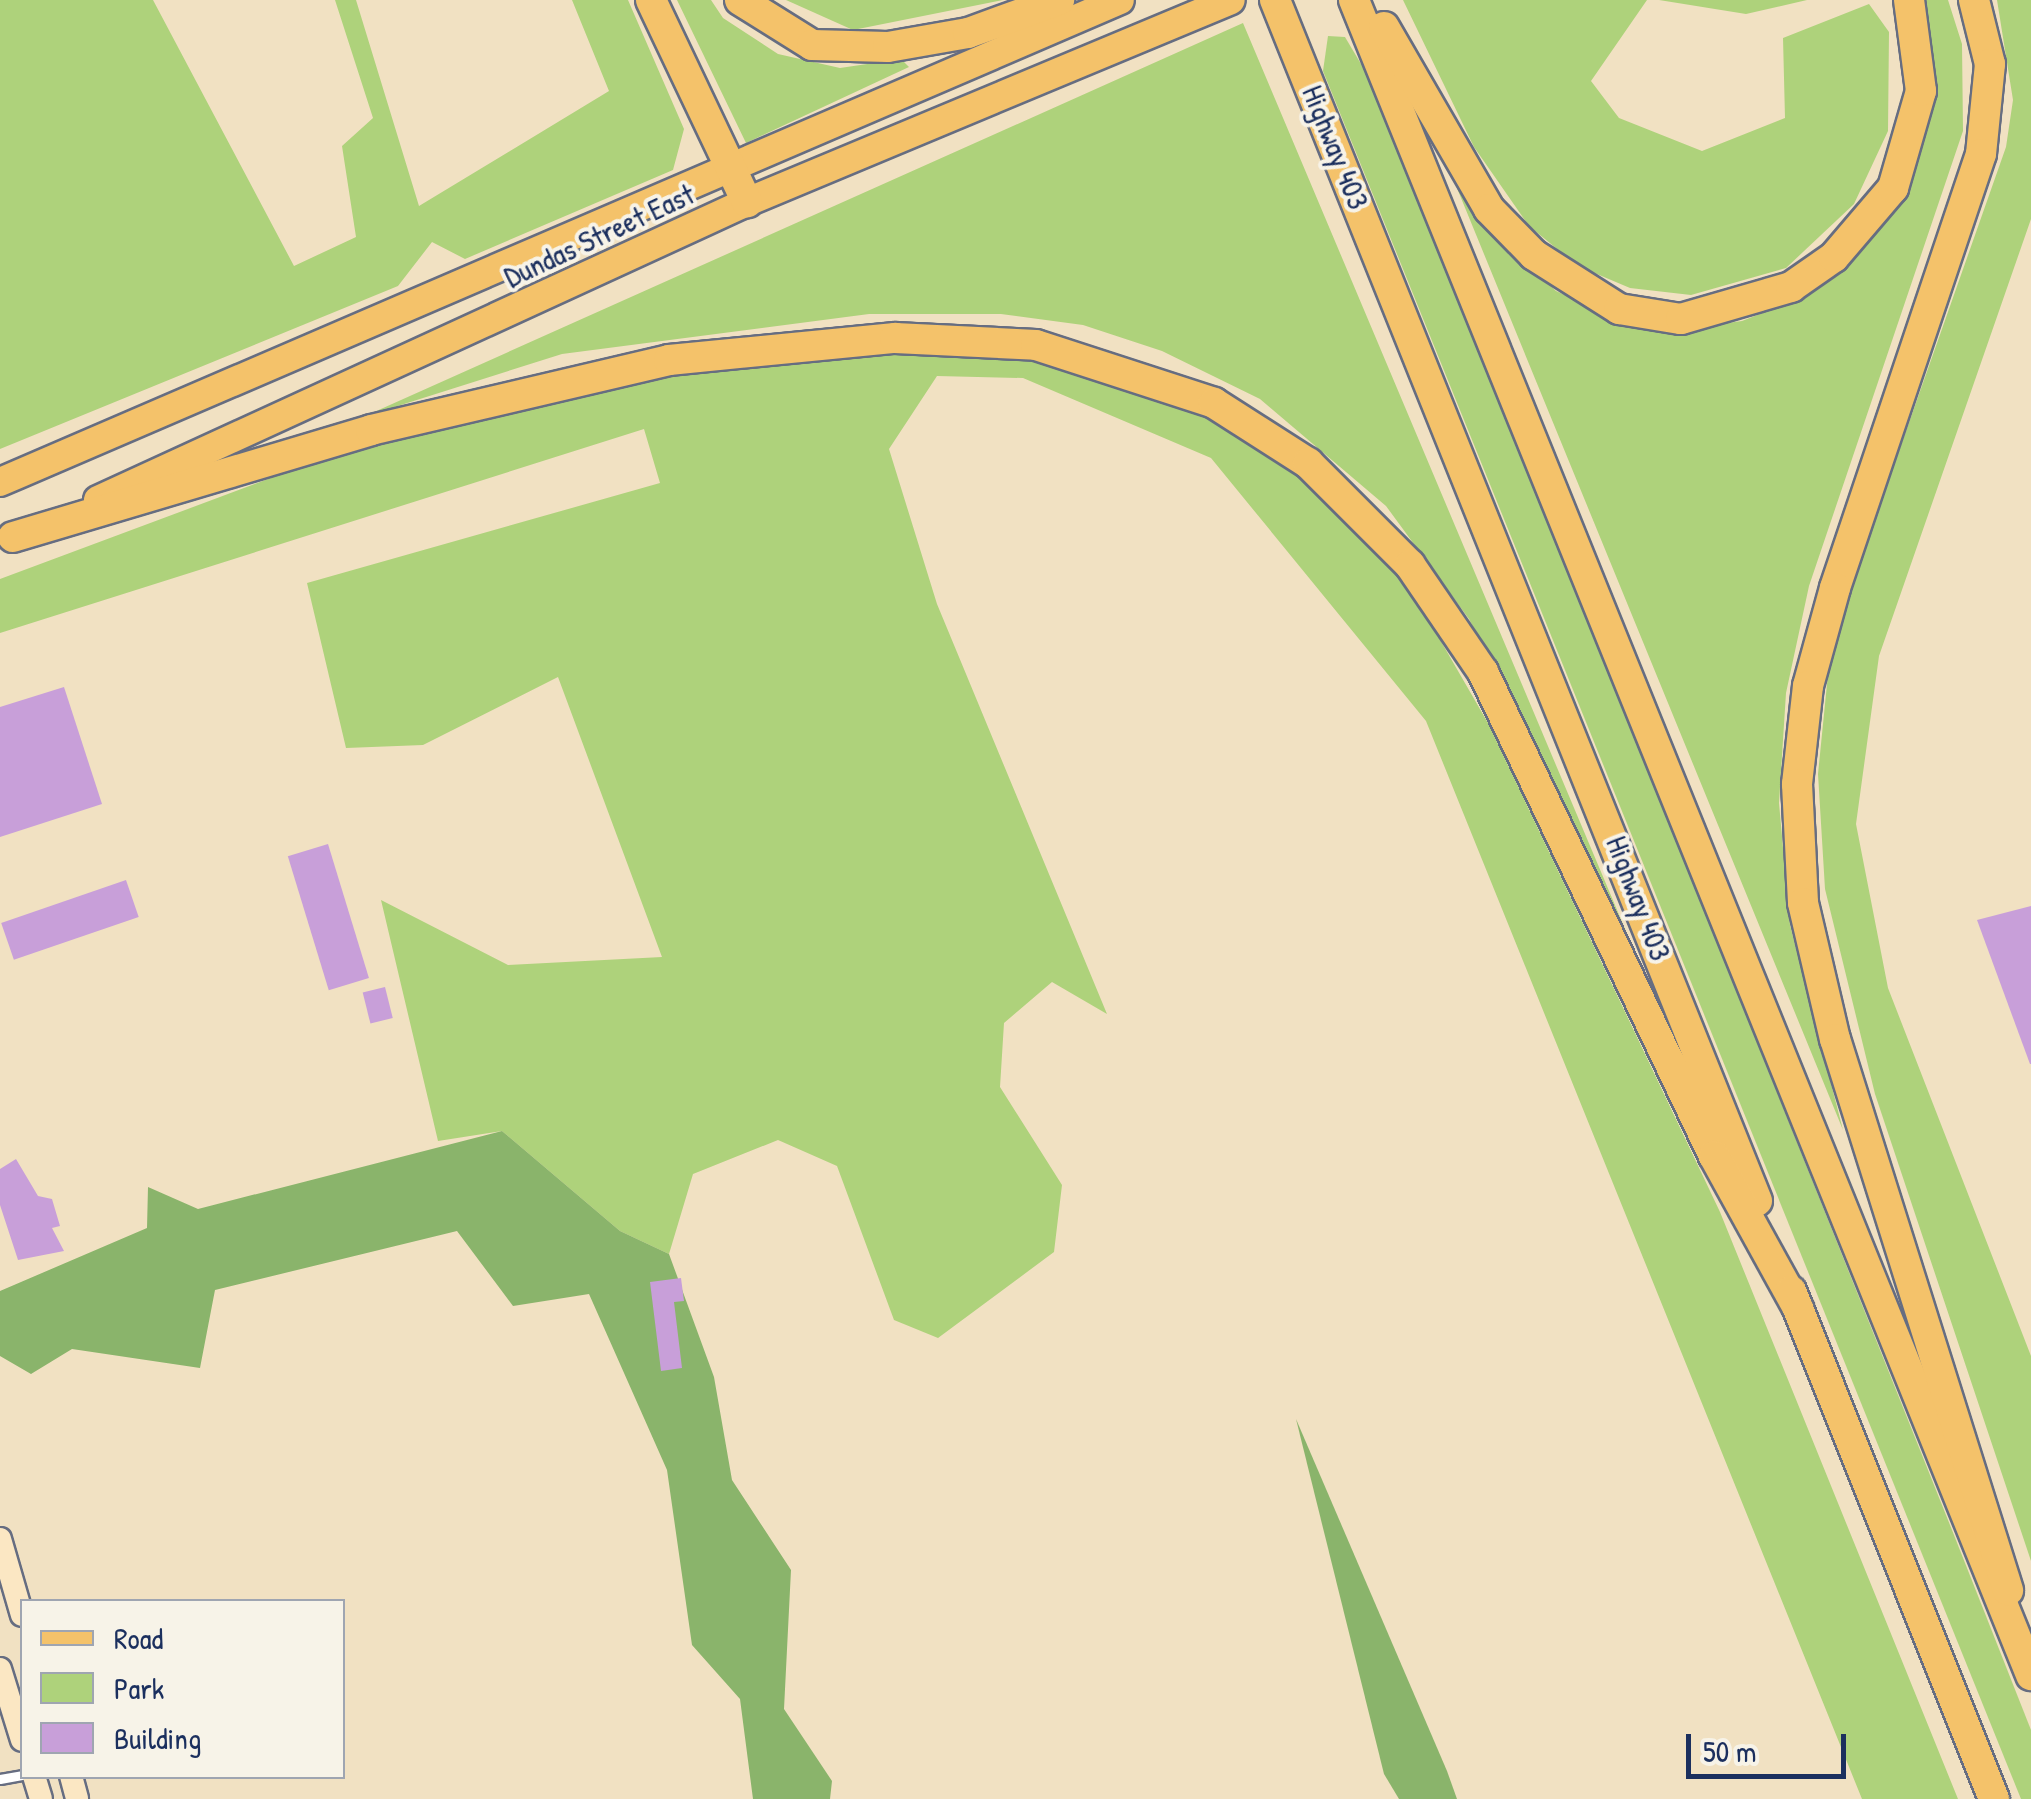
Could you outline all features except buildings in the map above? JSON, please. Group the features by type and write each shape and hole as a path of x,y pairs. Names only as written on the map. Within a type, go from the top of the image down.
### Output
{"highway":[{"path":"651,0 748,202"},
{"path":"740,0 812,45 888,48 968,33 1059,0"},
{"path":"1354,0 2031,1675"},
{"path":"1368,0 1500,220 1582,290 1618,309 1680,319 1792,287 1834,258 1894,188 1921,91 1909,0"},
{"path":"1974,0 1990,64 1981,154 1836,588 1808,686 1797,784 1804,903 1835,1039 2003,1551 2014,1633"},
{"name":"Highway 403","path":"1277,9 1994,1799"},
{"path":"6,539 371,430 669,360 895,338 1036,344 1214,403 1321,476 1410,565 1483,672 1714,1156 1798,1308"}],"main road":[{"name":"Dundas Street East","path":"0,482 1120,0"},
{"name":"Dundas Street East","path":"6,539 748,202 1231,0"},
{"path":"0,1539 20,1607"},
{"path":"0,1669 20,1734"}],"green space":[{"path":"0,0 153,0 294,266 356,237 342,146 373,118 335,0 356,0 419,206 609,91 572,0 628,0 684,129 673,170 465,259 432,242 398,286 0,449"},
{"path":"677,0 711,0 723,18 778,54 840,68 901,59 909,67 746,143"},
{"path":"786,0 1003,0 853,30"},
{"path":"1403,0 1647,0 1591,81 1619,118 1702,151 1785,118 1783,38 1869,4 1889,32 1888,131 1854,204 1786,268 1691,295 1630,288 1578,266 1529,226 1474,147"},
{"path":"1659,0 1807,0 1746,14"},
{"path":"1924,0 1948,0 1962,44 1963,131 1809,586 1786,693 1779,803 1790,925 1843,1130 1443,154 1506,245 1556,291 1619,320 1683,329 1742,321 1800,298 1845,264 1907,189 1932,94"},
{"path":"1997,0 2031,0 2031,219 1879,656 1856,824 1888,988 2031,1356 2031,1561 1875,1094 1825,889 1818,774 1828,674 1854,579 2006,147 2013,100"},
{"path":"1243,23 1631,943 1469,619 1386,506 1260,399 1162,351 1083,325 1001,314 869,314 562,354 363,417"},
{"path":"1328,36 1345,37 1377,91 1952,1530 2031,1730 2031,1799 2021,1799 1323,71"},
{"path":"832,346 1062,351 1253,429 1405,579 1488,723 1720,1212 1958,1799 1862,1799 1426,721 1211,458 1023,378 937,376 889,449 937,604 1107,1014 1052,982 1004,1023 1000,1087 1062,1185 1054,1252 938,1338 894,1320 837,1166 778,1140 693,1174 669,1254 620,1231 502,1131 438,1141 381,900 508,965 662,957 558,677 423,745 346,748 307,583 660,483 644,429 0,633 0,579 440,415"},
{"path":"502,1131 620,1231 669,1254 714,1377 732,1480 791,1570 784,1709 832,1781 830,1799 753,1799 740,1699 692,1645 667,1470 589,1294 513,1306 457,1231 215,1290 200,1368 72,1349 31,1374 0,1356 0,1291 147,1228 148,1187 198,1209"},
{"path":"1296,1419 1457,1799 1399,1799 1384,1774"}]}
